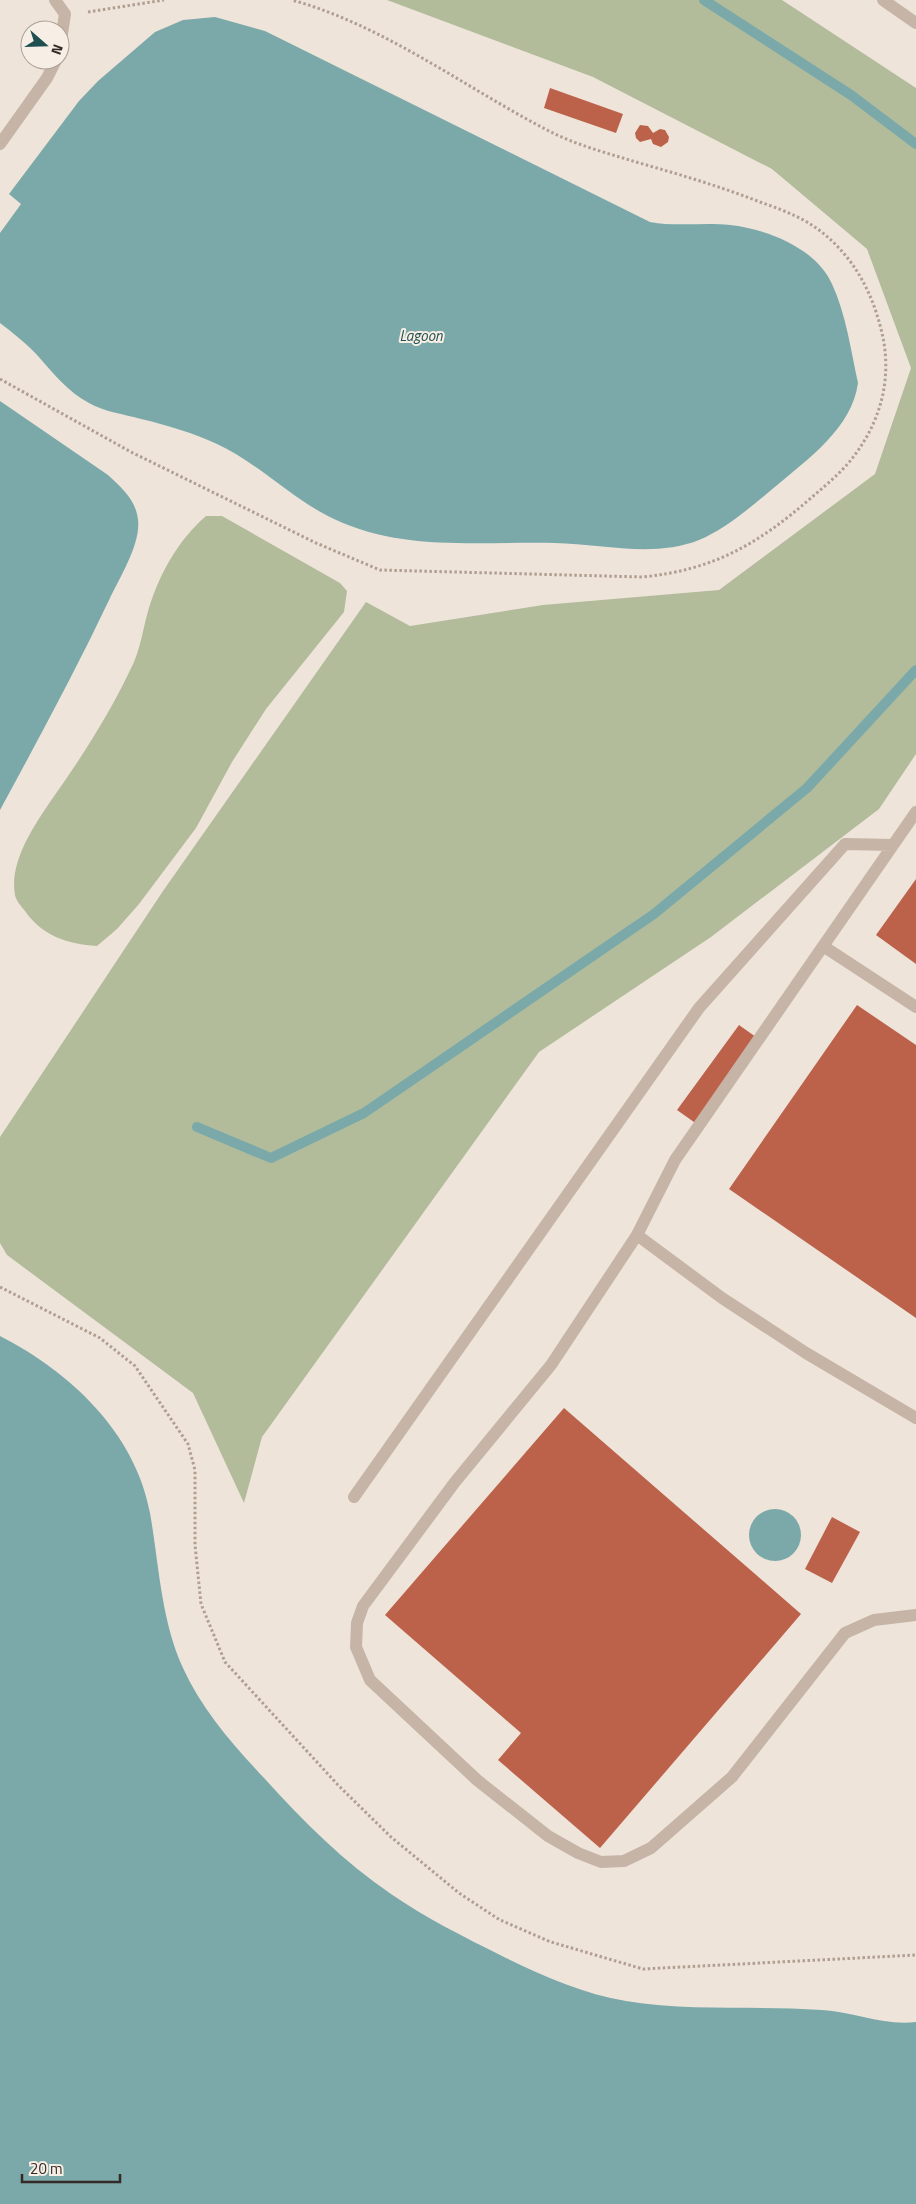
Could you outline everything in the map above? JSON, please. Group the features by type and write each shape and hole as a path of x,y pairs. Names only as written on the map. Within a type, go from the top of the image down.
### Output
{"lane":[{"path":"56,0 65,14 64,20"},
{"path":"883,0 916,23"},
{"path":"0,144 51,70"},
{"path":"916,812 675,1160 637,1235 551,1365 455,1482 363,1606 357,1622 356,1647 370,1680 477,1780 548,1836 578,1853 601,1862 624,1861 651,1848 732,1777 845,1633 874,1620 916,1615"},
{"path":"354,1497 699,1008 844,844 893,845"},
{"path":"823,946 916,1007"},
{"path":"637,1235 722,1298 791,1343 916,1418"}],"path":[{"path":"65,14 164,0"},
{"path":"0,379 131,452 316,543 380,570 642,578 676,574 707,565 760,538 811,498 850,461 867,438 878,416 887,370 885,343 878,314 865,284 852,262 817,228 790,213 722,187 618,156 550,132 399,46 355,24 292,0"}],"green space":[{"path":"387,0 782,0 916,88 916,754 879,809 711,937 539,1052 262,1437 244,1503 193,1393 7,1255 0,1243 0,1137 163,891 366,602 410,626 543,605 719,590 875,474 911,368 867,249 772,169 593,77"},
{"path":"206,516 222,516 340,583 347,591 344,612 266,709 232,762 196,828 139,904 117,929 97,946 66,941 39,927 19,904 15,895 14,883 19,858 30,834 116,699 134,662 151,601 169,561 186,537"}],"water":[{"name":"Lagoon","path":"215,17 265,31 650,222 720,224 744,227 789,242 815,260 825,271 837,296 845,320 858,383 854,399 838,428 801,465 729,523 699,540 682,545 664,548 628,549 555,543 443,543 387,536 360,529 334,519 304,502 246,461 217,444 199,436 151,421 101,409 81,399 61,382 29,347 0,323 0,233 21,204 9,194 79,101 98,81 155,32 183,20"},
{"path":"0,401 108,475 131,500 137,513 138,529 133,549 124,570 43,731 0,810"},
{"path":"0,1336 51,1367 74,1386 96,1408 130,1456 142,1484 150,1513 165,1611 183,1668 199,1698 230,1740 279,1795 309,1825 374,1882 404,1903 502,1956 562,1983 594,1994 650,2004 822,2010 893,2022 916,2022 916,2204 0,2204"},
{"path":"775,1509 785,1511 793,1517 799,1525 801,1535 799,1545 793,1553 785,1559 775,1561 765,1559 757,1553 751,1545 749,1535 751,1525 757,1517 765,1511"}],"building":[{"path":"550,88 623,114 616,133 544,108"},
{"path":"640,125 648,126 653,133 660,129 665,130 669,137 668,142 661,147 653,144 651,139 640,142 636,138 635,133"},
{"path":"916,879 916,964 876,935"},
{"path":"857,1005 916,1045 916,1318 729,1189"},
{"path":"739,1025 763,1042 701,1127 677,1110"},
{"path":"564,1408 801,1614 600,1848 498,1760 521,1733 385,1615"},
{"path":"832,1517 860,1532 832,1583 805,1569"}],"waterway":[{"path":"704,0 851,95 916,144"},
{"path":"197,1127 271,1158 364,1113 654,914 807,788 916,670"}]}
